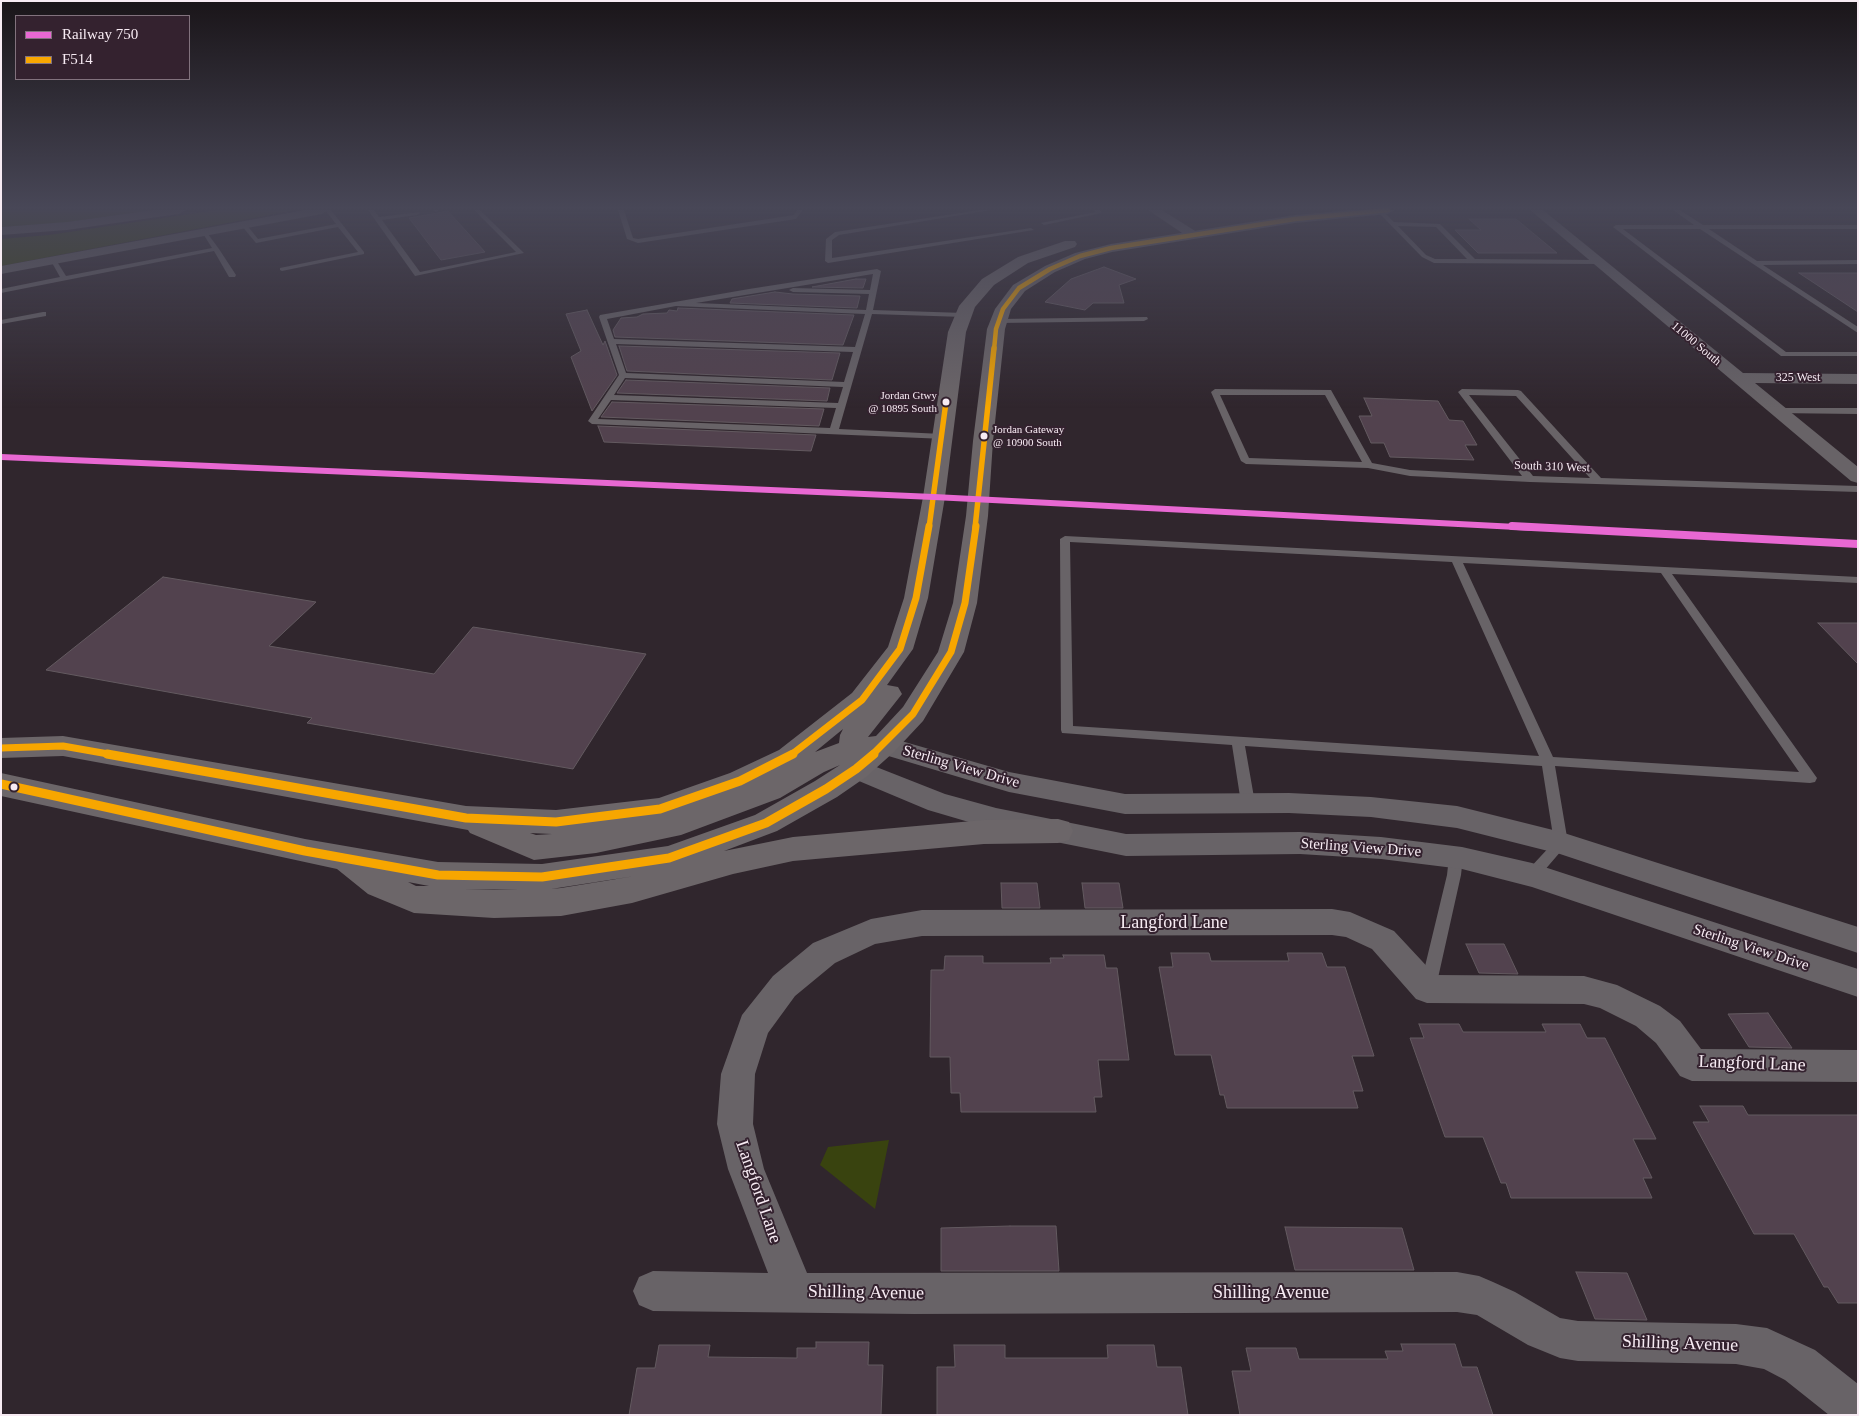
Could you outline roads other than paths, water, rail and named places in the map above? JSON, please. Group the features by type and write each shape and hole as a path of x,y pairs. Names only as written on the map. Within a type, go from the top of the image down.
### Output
{"main road":[{"path":"1,748 63,746 466,818 556,822 660,809 740,781 789,756 862,700 900,649 912,611 934,497 957,332 967,306 988,282 997,276"},
{"path":"1,784 347,859 438,876 542,877 669,858 766,823 826,789 854,760 884,745 913,714 951,652 965,602 977,516 983,441 996,329 1004,309 1019,288 1038,276"},
{"path":"854,760 854,735 896,683 921,644 912,611"},
{"path":"466,818 534,848 596,841 681,823 699,817 768,790 823,760 854,760"},
{"path":"347,859 379,886 414,899 494,904 561,902 632,890 733,861 793,849 984,832 1058,831"}],"street":[{"name":"11000 South","path":"1616,276 1858,476"},
{"name":"325 West","path":"1738,378 1858,378"},
{"name":"Sterling View Drive","path":"884,745 1009,782 1125,804 1289,803 1371,808 1458,817 1560,843 1858,940"},
{"name":"Sterling View Drive","path":"854,760 938,803 996,819 1126,845 1300,843 1380,848 1456,857 1532,875 1858,983"},
{"name":"Langford Lane","path":"795,1292 746,1168 735,1124 738,1074 754,1026 784,986 824,953 871,932 922,923 1332,922 1350,925 1383,940 1427,989 1584,990 1606,995 1648,1016 1668,1032 1692,1065 1858,1066"},
{"name":"Shilling Avenue","path":"652,1292 914,1294 1457,1292 1478,1296 1501,1306 1542,1331 1560,1338 1578,1341 1736,1344 1767,1349 1800,1365 1858,1411"}],"lane":[{"path":"1,291 79,276"},
{"path":"844,276 603,317 623,374 592,421 942,436"},
{"path":"834,431 869,312 876,276"},
{"path":"1681,276 1784,354 1858,354"},
{"path":"1776,276 1858,331"},
{"path":"760,289 873,292"},
{"path":"675,304 964,315"},
{"path":"1,322 43,314"},
{"path":"999,320 1144,319"},
{"path":"612,341 858,350"},
{"path":"623,374 848,384"},
{"name":"South 310 West","path":"1368,465 1328,392 1214,392 1246,461 1368,465 1410,473 1530,479 1858,489"},
{"path":"1530,479 1462,392 1518,392 1598,482"},
{"path":"609,397 842,406"},
{"path":"1778,411 1858,411"},
{"path":"1665,571 1810,778 1066,730 1065,539 1858,580"},
{"path":"1456,559 1548,761 1560,843 1532,875"},
{"path":"1238,742 1248,803"},
{"path":"1427,989 1454,875 1456,857"}],"rail line":[{"name":"750","path":"1,457 934,497 1858,544"}],"place":[{"name":"Jordan Gtwy @ 10895 South","path":"946,402"},
{"name":"Jordan Gateway @ 10900 South","path":"984,436"}]}
